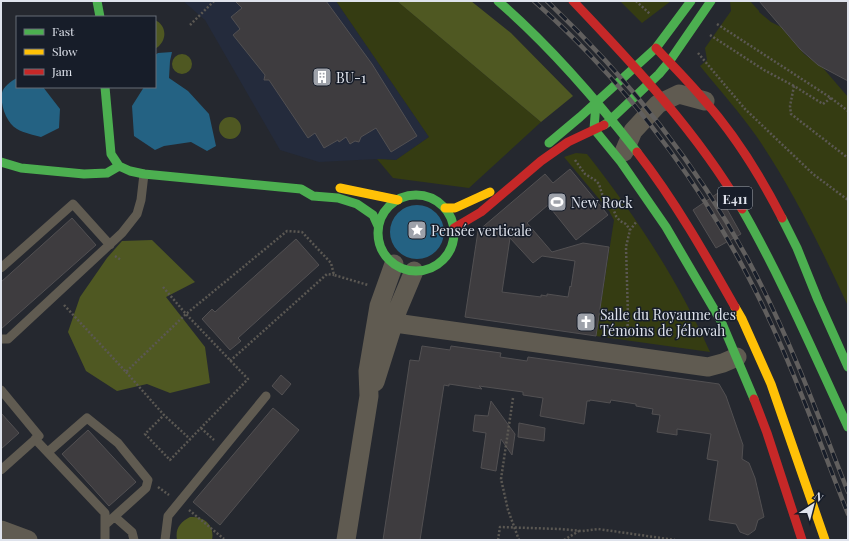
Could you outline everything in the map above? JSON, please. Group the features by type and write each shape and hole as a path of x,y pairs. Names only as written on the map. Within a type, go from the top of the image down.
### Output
{"main road":[{"path":"97,1 100,16"},
{"path":"498,1 519,19 564,64 625,136 652,171 690,228 742,319 771,384 825,540"},
{"name":"E411","path":"573,1 610,40 678,118 726,182 756,234 790,300 848,427"},
{"path":"445,208 455,208 496,189 596,103 656,48 691,1"},
{"path":"454,228 480,212 568,142 607,123 659,74 711,1"},
{"path":"656,48 706,101 732,136 769,192 797,248 848,367"},
{"path":"105,88 111,154 119,166 130,171 144,174 301,189 316,185"},
{"path":"596,103 594,129 621,162 666,227 721,321 767,433 802,540"},
{"path":"1,162 21,168 84,174 107,173 119,166"},
{"path":"328,186 398,200"},
{"path":"301,189 313,196 338,198 357,204 373,215 378,226 380,248 386,257 403,269 414,272 435,266 444,259 454,240 454,228 451,218 445,208 435,200 423,196 410,196 398,200 385,211 378,226"}],"street":[{"path":"621,162 633,131 658,104 679,94 706,101"},
{"path":"346,540 369,396 368,371 379,306 394,264"},
{"path":"369,396 379,374 398,309 414,272"},
{"path":"394,323 708,367 737,357"},
{"path":"4,534 28,540"}],"lane":[{"path":"1,339 8,339 122,233 137,214 141,200 144,174"},
{"path":"1,268 72,204 110,245"},
{"path":"1,390 39,436 1,470"},
{"path":"165,540 168,516 266,396"},
{"path":"48,452 88,418 118,443 148,480 146,488 105,525"},
{"path":"35,439 105,513 105,540"},
{"path":"114,517 132,532 134,540"}],"path":[{"path":"190,25 214,1"},
{"path":"636,1 650,14"},
{"path":"714,37 764,70 823,104 831,98"},
{"path":"745,42 831,98 848,111"},
{"path":"705,62 745,109 813,174 848,200"},
{"path":"794,86 790,106 792,114 848,158"},
{"path":"572,154 585,174 596,180 602,194 609,201 615,204 623,202"},
{"path":"615,204 614,211 616,216 620,221 626,224 630,230"},
{"path":"627,340 628,317 626,247 630,230 637,221"},
{"path":"126,372 186,314 287,231 302,232 331,263 334,275"},
{"path":"230,360 327,274 372,286"},
{"path":"162,287 248,379 170,460 145,434 164,415"},
{"path":"55,296 164,415 190,439"},
{"path":"513,398 501,479 508,510 519,540"},
{"path":"201,428 224,448"},
{"path":"148,480 180,502 224,538"},
{"path":"498,540 500,527 580,531 598,529 675,540"},
{"path":"564,540 580,531"}],"shaded area":[{"name":"BU-1","path":"183,1 336,1 429,137 396,160 377,159 319,162 280,150 205,20"}],"green space":[{"path":"336,1 397,1 541,122 469,188 393,178 377,159 396,160 429,137"},
{"path":"397,1 471,1 511,33 573,96 541,122"},
{"path":"620,1 671,1 642,23"},
{"path":"730,1 750,1 759,12 771,22 781,27 804,54 823,68 848,97 848,306 806,220 783,178 744,119 700,66 707,60 705,48 731,11"},
{"path":"156,21 164,30 164,38 156,48"},
{"path":"178,54 186,54 192,60 192,68 186,74 178,74 172,68 172,60"},
{"path":"230,117 238,120 241,128 238,136 230,139 222,136 219,128 222,120"},
{"path":"576,153 587,154 639,224 684,299 710,352 596,336 614,220 610,212 564,157"},
{"path":"152,240 195,282 166,297 205,347 210,383 170,393 147,384 117,391 86,371 68,332 80,297 107,258 122,241"},
{"path":"190,517 200,518 207,522 212,530 212,540 177,540 179,526 183,521"}],"water":[{"path":"172,52 169,78 188,91 209,114 216,146 207,151 191,142 164,146 155,150 134,136 132,106 143,88 156,88 156,54"},
{"path":"16,79 16,88 44,88 60,109 59,128 41,137 17,129 10,123 3,109 2,93"},
{"path":"417,205 427,207 436,213 442,222 444,232 442,242 436,251 427,257 417,259 407,257 398,251 392,242 390,232 392,222 398,213 407,207"}],"building":[{"name":"BU-1","path":"235,1 326,1 372,64 417,136 391,152 376,128 361,137 359,142 355,141 350,144 346,137 339,142 338,140 324,148 315,133 308,138 269,80 264,80 265,75 233,35 240,29 231,17 242,8"},
{"path":"759,1 848,1 848,81 818,65 800,49"},
{"path":"570,169 608,215 576,240 548,205 527,223 552,252 583,243 609,247 596,336 465,317 478,231 545,174 553,183","holes":["510,238 533,263 542,256 575,261 568,297 547,294 547,296 541,295 541,297 502,292"]},
{"path":"718,193 741,234 716,248 693,210"},
{"path":"72,218 96,245 1,329 1,282"},
{"path":"296,239 319,265 238,338 241,341 230,350 202,319 212,309 215,312"},
{"path":"422,346 450,350 451,346 501,353 500,357 527,361 528,357 719,384 726,396 743,445 742,459 749,463 755,478 764,517 758,520 755,530 748,535 740,532 736,524 709,520 718,461 707,459 711,434 677,429 677,435 657,432 660,415 652,414 653,409 636,406 636,404 611,400 610,403 590,400 587,401 584,424 540,416 543,398 523,395 523,392 479,386 482,389 449,384 449,386 444,385 420,540 383,540 410,360 419,361"},
{"path":"281,375 291,384 282,395 272,386"},
{"path":"491,401 515,434 512,455 501,439 496,471 481,468 486,433 473,431 475,415 488,416"},
{"path":"273,408 299,430 220,525 193,502"},
{"path":"1,413 19,433 1,449"},
{"path":"519,423 545,428 544,441 518,437"},
{"path":"88,430 136,482 109,506 62,454"}],"railway":[{"path":"534,1 583,47 637,108 680,165 719,225 754,288 780,343 804,400 848,514"},
{"path":"547,1 578,31 635,95 662,128 712,198 755,273 781,327 848,492"}],"traffic: fast":[{"path":"97,1 100,16"},
{"path":"498,1 554,54 605,112 637,152"},
{"path":"549,143 656,48 691,1"},
{"path":"604,125 659,74 711,1"},
{"path":"105,88 111,154 119,166"},
{"path":"596,103 594,129 621,162 666,227 721,321 754,399"},
{"path":"1,162 21,168 84,174 107,173 119,166"},
{"path":"119,166 130,171 144,174 301,189 313,196 338,198 357,204 373,215 378,226"},
{"path":"416,195 431,198 443,206 451,218 454,233 451,248 443,260 431,268 416,271 401,268 389,260 381,248 378,233 381,218 389,206 401,198 416,195"},
{"path":"742,209 784,289 848,427"},
{"path":"782,218 797,248 848,367"}],"traffic: slow":[{"path":"340,188 398,200"},
{"path":"445,208 455,208 490,192"},
{"path":"735,307 742,319 771,384 825,540"}],"traffic: jam":[{"path":"573,1 664,100 705,153 742,209"},
{"path":"656,48 698,93 726,127 756,172 782,218"},
{"path":"454,228 481,212 541,161 568,142 604,125"},
{"path":"637,152 677,209 735,307"},
{"path":"754,399 767,433 802,540"}],"place":[{"name":"BU-1","path":"322,77"},
{"name":"New Rock","path":"557,202"},
{"name":"Pensée verticale","path":"417,230"},
{"name":"Salle du Royaume des Témoins de Jéhovah","path":"586,322"}]}
